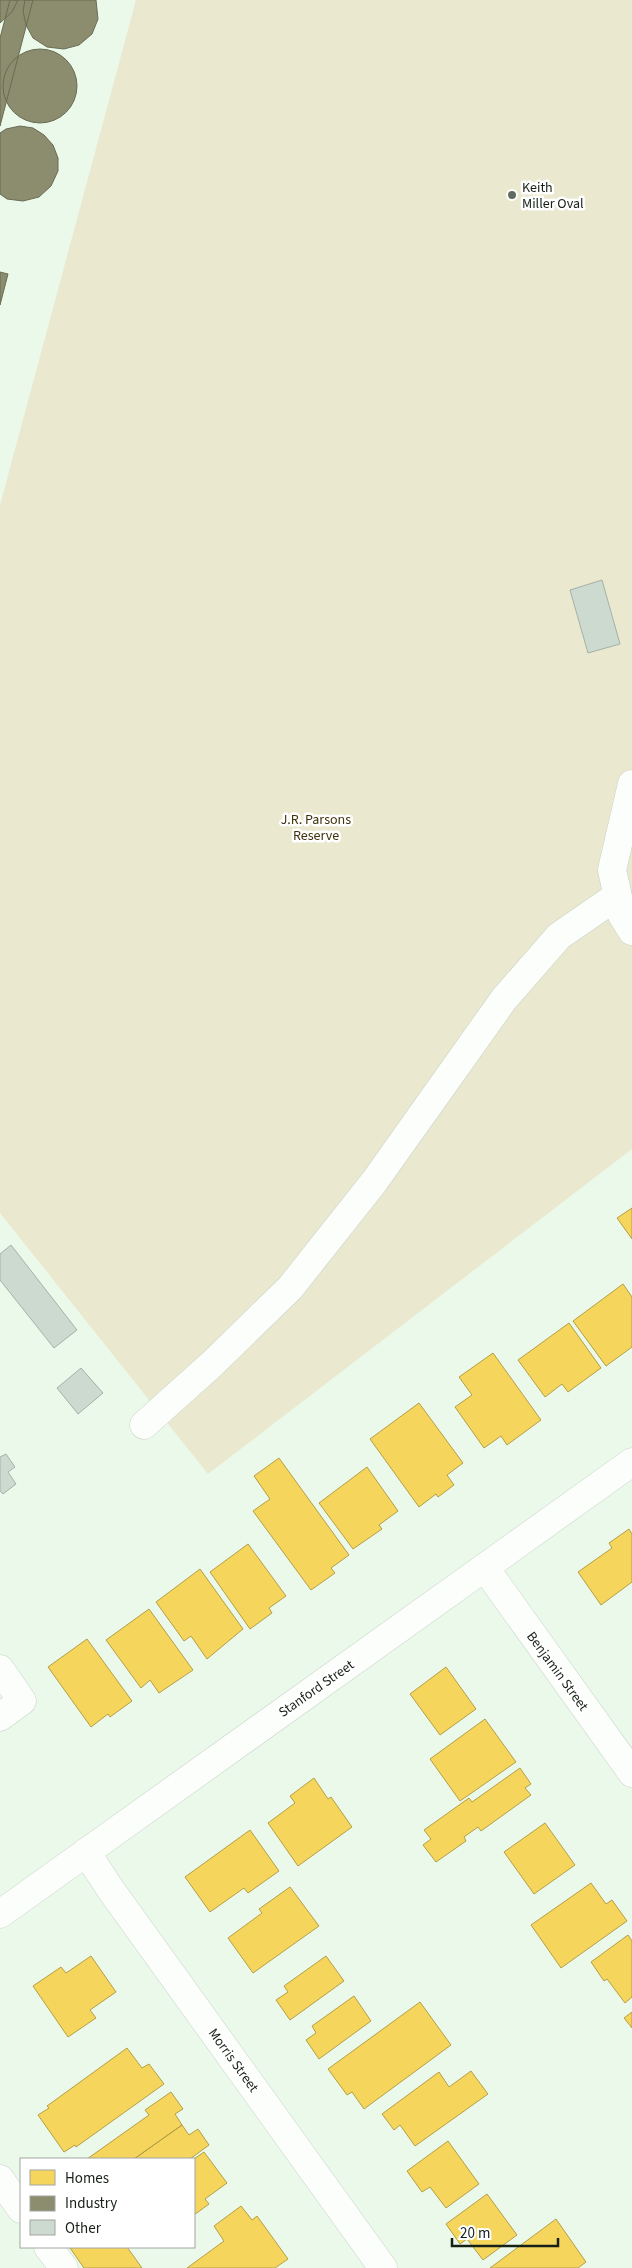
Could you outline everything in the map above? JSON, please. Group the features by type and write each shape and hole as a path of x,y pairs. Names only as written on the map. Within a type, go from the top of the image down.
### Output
{"street":[{"path":"632,784 626,832 612,870 622,915 632,931"},
{"path":"144,1425 212,1364 290,1288 374,1182 504,999 559,936 617,896"},
{"name":"Stanford Street","path":"0,1914 632,1462"},
{"name":"Benjamin Street","path":"485,1568 632,1773"},
{"path":"0,1669 22,1701 0,1717"},
{"name":"Morris Street","path":"86,1852 111,1890 383,2268"},
{"path":"0,2179 20,2208"},
{"path":"49,2248 64,2268"}],"green space":[{"name":"J.R. Parsons Reserve","path":"136,0 632,0 632,1149 208,1474 0,1213 0,505"}],"building: Homes":[{"path":"632,1208 632,1239 617,1218"},
{"path":"623,1284 632,1297 632,1347 606,1366 573,1321"},
{"path":"569,1323 601,1368 568,1392 562,1384 545,1397 518,1360"},
{"path":"493,1353 541,1420 507,1445 501,1436 484,1448 455,1407 472,1395 459,1377"},
{"path":"419,1403 463,1463 447,1475 454,1485 438,1497 436,1494 419,1507 370,1439"},
{"path":"279,1458 349,1555 331,1568 335,1573 311,1590 253,1511 270,1499 254,1476"},
{"path":"367,1467 398,1511 379,1525 382,1529 353,1549 319,1503"},
{"path":"629,1529 632,1534 632,1582 601,1605 578,1572 612,1548 609,1543"},
{"path":"248,1544 286,1596 269,1608 272,1613 250,1629 210,1572"},
{"path":"200,1569 243,1629 207,1659 191,1636 184,1641 156,1602"},
{"path":"149,1609 193,1670 159,1693 150,1680 141,1688 106,1640"},
{"path":"87,1639 132,1701 110,1717 108,1714 91,1727 48,1667"},
{"path":"446,1667 476,1709 440,1735 410,1694"},
{"path":"485,1719 516,1762 460,1801 430,1759"},
{"path":"520,1768 531,1784 525,1788 531,1795 481,1831 478,1827 464,1837 466,1841 436,1862 423,1845 431,1839 424,1830 469,1798 472,1802"},
{"path":"314,1778 328,1799 331,1797 352,1827 298,1866 268,1823 295,1803 290,1796"},
{"path":"545,1823 575,1865 534,1894 504,1852"},
{"path":"250,1830 279,1871 248,1893 244,1888 210,1912 185,1877"},
{"path":"591,1883 606,1904 612,1900 627,1921 561,1968 531,1925"},
{"path":"290,1887 319,1926 253,1973 228,1938 262,1913 259,1909"},
{"path":"628,1935 632,1941 632,1997 625,2003 607,1979 604,1981 591,1962"},
{"path":"91,1956 116,1992 90,2010 96,2018 68,2037 33,1986 61,1967 66,1973"},
{"path":"326,1956 344,1981 290,2020 276,2000 288,1992 284,1986"},
{"path":"354,1996 371,2021 319,2059 306,2040 316,2033 312,2026"},
{"path":"420,2002 451,2045 364,2109 352,2092 347,2095 328,2069"},
{"path":"632,2012 632,2028 624,2018"},
{"path":"127,2048 142,2068 149,2064 164,2084 76,2147 75,2145 64,2152 38,2115 49,2108 47,2106"},
{"path":"471,2071 488,2094 415,2146 400,2125 394,2130 382,2114 439,2072 449,2087"},
{"path":"171,2092 183,2109 175,2114 182,2125 135,2158 88,2158 149,2115 145,2110"},
{"path":"182,2125 189,2135 198,2129 209,2145 191,2158 135,2158"},
{"path":"448,2141 479,2184 446,2208 430,2187 422,2192 407,2171"},
{"path":"204,2152 227,2183 205,2199 209,2204 195,2214 195,2158"},
{"path":"487,2194 517,2235 483,2260 467,2239 460,2244 446,2224"},
{"path":"241,2206 252,2220 257,2216 288,2259 275,2268 187,2268 224,2241 214,2226"},
{"path":"556,2219 586,2262 578,2268 490,2268"},
{"path":"70,2248 128,2248 142,2268 84,2268"}],"building: Industry":[{"path":"0,0 18,0 12,12 0,23"},
{"path":"10,0 33,0 0,126 0,38"},
{"path":"25,0 96,0 98,19 92,34 79,45 64,49 47,47 33,38 26,25 23,11"},
{"path":"33,49 47,49 61,55 71,65 77,79 77,93 71,107 61,117 47,123 33,123 19,117 9,107 3,93 3,79 9,65 19,55"},
{"path":"20,126 33,128 44,135 53,145 58,158 58,171 51,186 39,197 23,201 7,199 0,194 0,133 6,129"},
{"path":"0,272 8,274 0,305"}],"building: Other":[{"path":"602,580 620,644 588,653 570,590"},
{"path":"11,1245 77,1330 54,1348 0,1280 0,1254"},
{"path":"81,1368 103,1393 78,1414 57,1388"},
{"path":"6,1454 15,1467 8,1472 16,1484 3,1494 0,1491 0,1457"}],"place":[{"name":"Keith Miller Oval","path":"512,195"}]}
